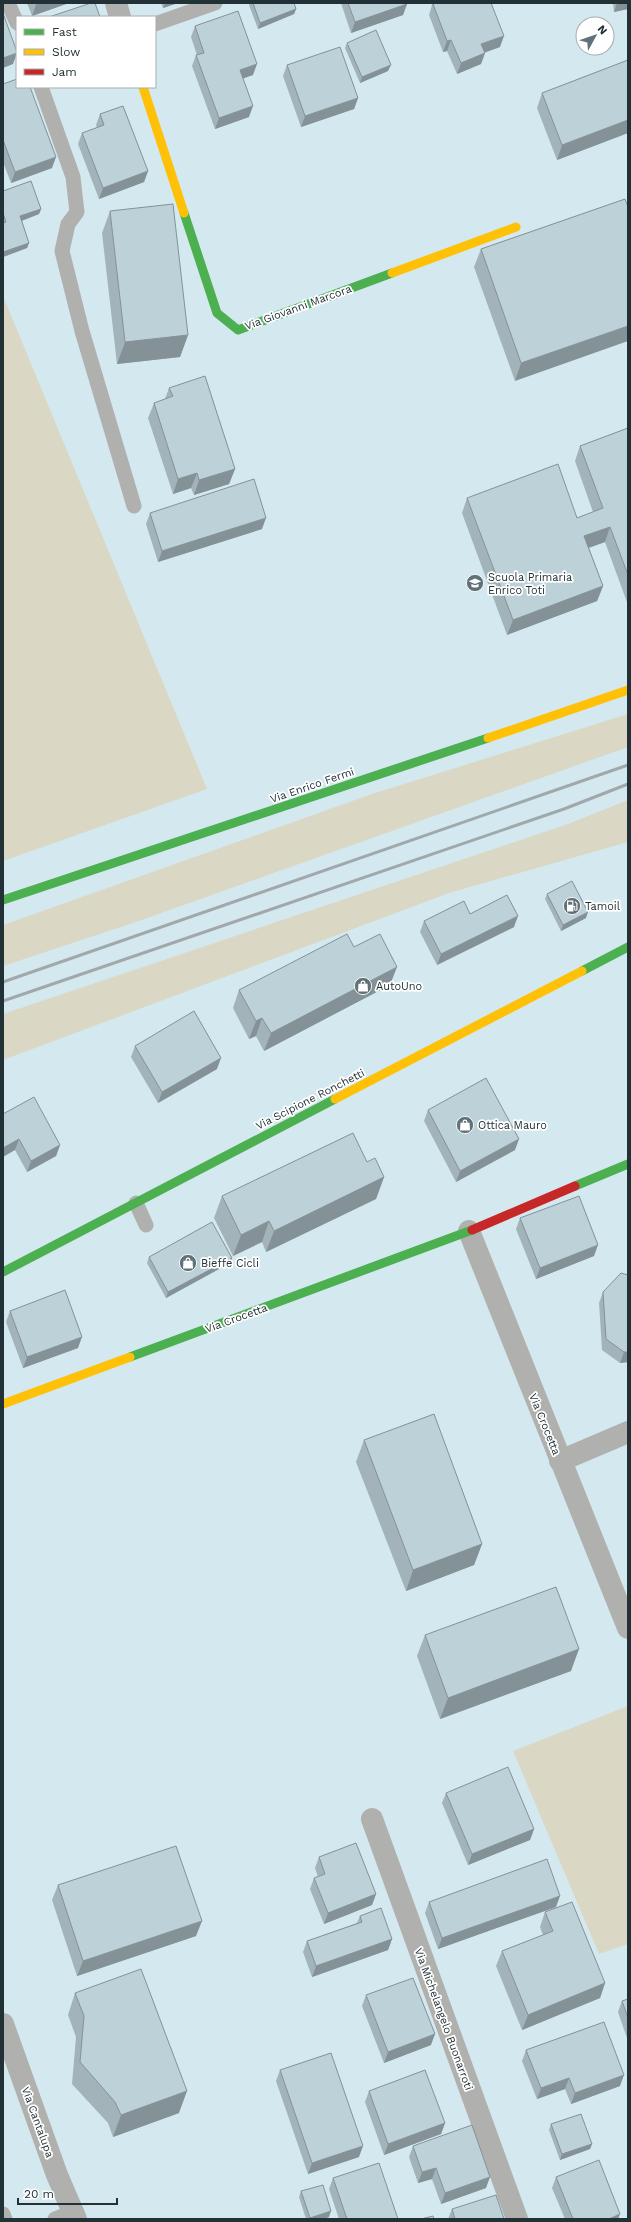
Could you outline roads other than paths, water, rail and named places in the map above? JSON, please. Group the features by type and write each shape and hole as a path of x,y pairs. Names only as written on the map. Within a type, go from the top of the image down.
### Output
{"street":[{"path":"116,3 120,16"},
{"name":"Via Giovanni Marcora","path":"143,88 217,313 238,330 516,227"},
{"name":"Via Enrico Fermi","path":"3,900 296,804 628,690"},
{"name":"Via Scipione Ronchetti","path":"3,1272 628,947"},
{"name":"Via Crocetta","path":"3,1404 469,1231 628,1164"},
{"name":"Via Crocetta","path":"469,1231 560,1461 627,1623"},
{"name":"Via Crocetta","path":"560,1461 628,1432"},
{"name":"Via Michelangelo Buonarroti","path":"372,1820 517,2219"},
{"name":"Via Cantalupa","path":"3,2024 57,2175 68,2217"}],"lane":[{"path":"8,3 16,21"},
{"path":"156,24 215,3"},
{"path":"41,88 73,177 77,212 68,224 62,251 82,331 134,506"},
{"path":"136,1203 146,1225"},
{"path":"3,2214 5,2219"}],"railway":[{"path":"3,982 628,765"},
{"path":"3,1001 564,809 628,784"}],"place":[{"name":"Scuola Primaria Enrico Toti","path":"475,583"},
{"name":"Tamoil","path":"572,906"},
{"name":"AutoUno","path":"363,986"},
{"name":"Ottica Mauro","path":"465,1125"},
{"name":"Bieffe Cicli","path":"188,1263"}]}
